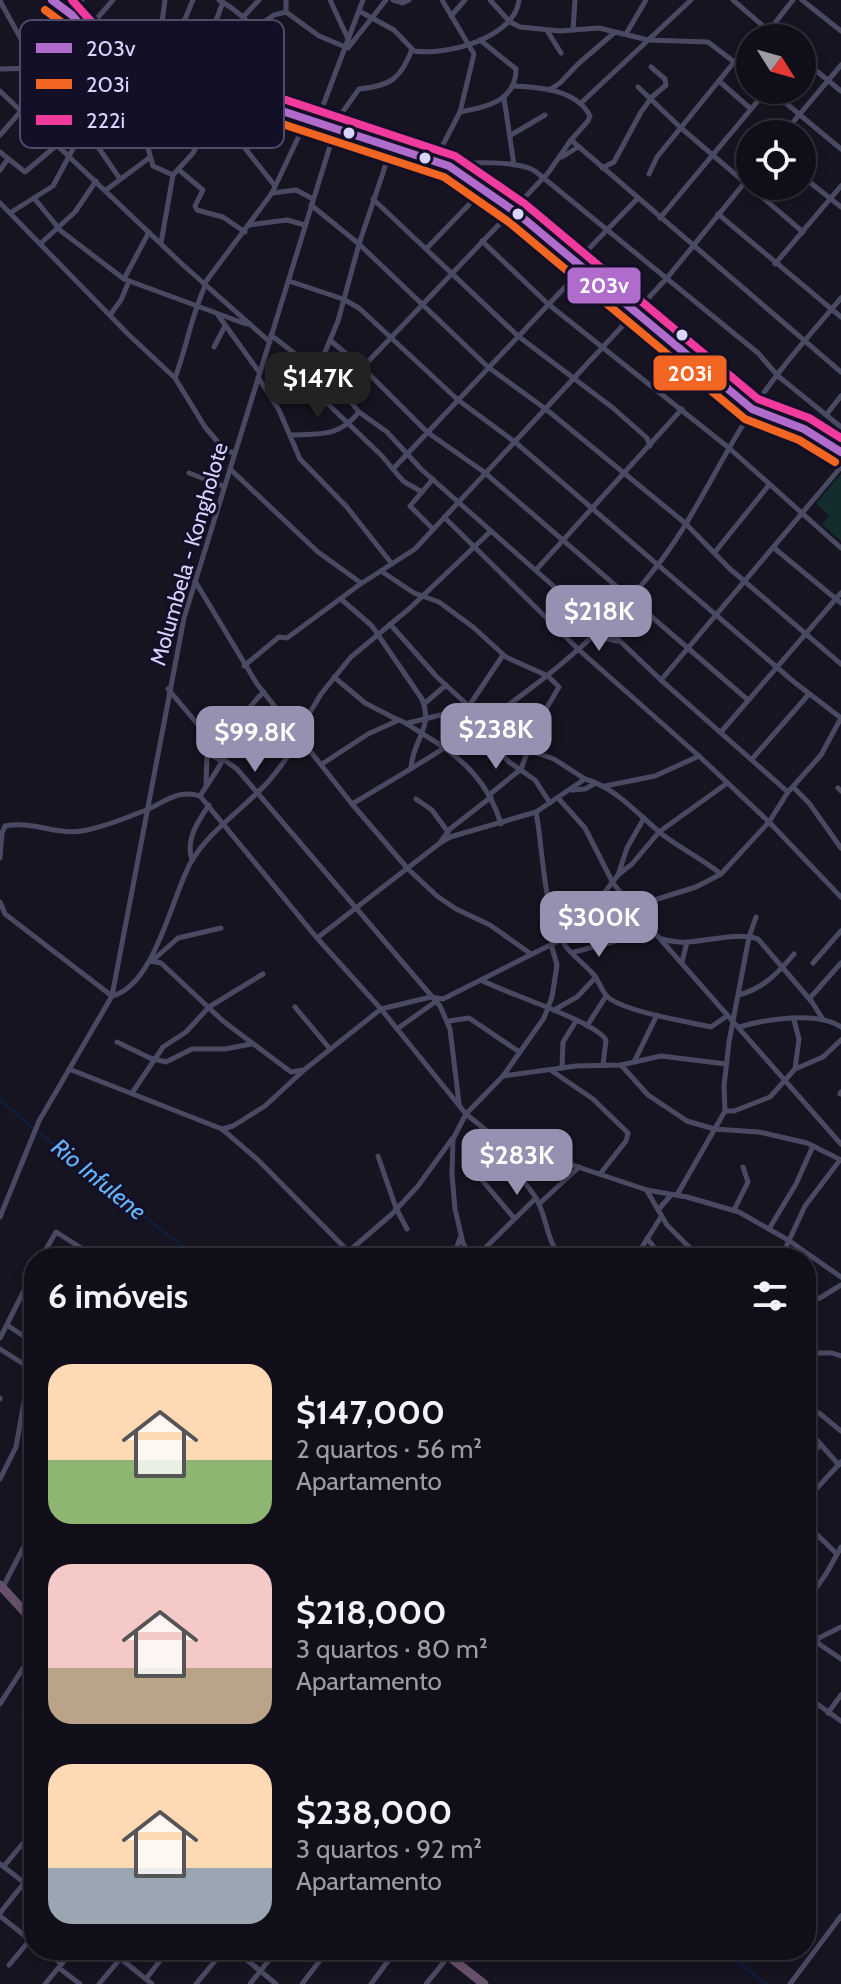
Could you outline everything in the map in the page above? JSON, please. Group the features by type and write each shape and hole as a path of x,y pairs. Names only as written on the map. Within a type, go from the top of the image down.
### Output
{"highway":[{"path":"1,1587 24,1611"},
{"path":"454,1960 484,1984"}],"street":[{"path":"52,0 76,20"},
{"path":"72,15 82,0"},
{"path":"96,20 113,0"},
{"path":"162,20 165,0"},
{"path":"185,20 193,0"},
{"path":"244,16 259,0"},
{"path":"286,0 286,12"},
{"path":"330,0 347,44"},
{"path":"316,124 363,0"},
{"path":"268,20 286,12 319,36 352,45 386,0"},
{"path":"393,0 403,3 409,0"},
{"path":"435,160 460,112 474,54 442,0"},
{"path":"451,16 465,0"},
{"path":"490,0 510,22 520,27 548,31 594,27 648,40 708,42 735,61 657,157 649,174"},
{"path":"359,11 394,30 412,49 425,52 480,40 510,22 519,0"},
{"path":"573,30 575,0"},
{"path":"626,34 646,0"},
{"path":"733,0 760,24"},
{"path":"774,24 793,0"},
{"path":"802,0 841,31"},
{"path":"0,1 20,37"},
{"path":"221,1 248,20"},
{"path":"580,103 687,1"},
{"path":"548,31 561,53"},
{"path":"549,90 614,33"},
{"path":"460,112 504,98 514,86 516,69 480,40"},
{"name":"Molumbela - Kongholote","path":"0,1217 39,1121 112,996 168,689 184,618 339,117 358,90 391,82 412,49"},
{"path":"795,120 841,65"},
{"path":"602,168 616,159 650,99 666,82 651,67"},
{"path":"0,69 20,68"},
{"path":"816,70 841,91"},
{"path":"719,81 751,109"},
{"path":"341,390 482,241 515,211 590,118 587,109 580,103 549,90 514,86"},
{"path":"638,87 736,174"},
{"path":"0,91 20,110"},
{"path":"504,98 514,165"},
{"path":"660,218 756,104"},
{"path":"786,104 841,149"},
{"path":"284,108 285,112 306,121 449,166 515,211 752,409 804,429 841,452"},
{"path":"0,135 20,112"},
{"path":"511,135 545,115"},
{"path":"175,378 187,345 189,323 204,285 272,193 306,121"},
{"path":"571,140 841,372"},
{"path":"317,371 331,341 392,146"},
{"path":"557,161 578,147"},
{"path":"0,152 25,172 53,148"},
{"path":"61,148 250,326 310,365 341,390 359,412 381,427 433,479 585,614 604,626 788,792"},
{"path":"10,213 53,186 74,148"},
{"path":"99,148 120,179"},
{"path":"148,148 149,158 158,170 173,175"},
{"path":"160,244 173,175 194,148"},
{"path":"245,148 275,186"},
{"path":"106,190 149,158"},
{"path":"0,170 8,159"},
{"path":"449,166 468,163 530,167 758,353 778,376 841,427"},
{"path":"179,170 203,190 195,206 197,210 223,217 245,232"},
{"path":"40,244 75,212 96,181"},
{"path":"775,264 841,186"},
{"path":"816,188 841,207"},
{"path":"426,249 484,189"},
{"path":"272,193 296,190 312,202 488,367 626,473 685,523 745,582 841,664"},
{"path":"244,666 279,637 287,638 361,583 415,549 667,278 736,193"},
{"path":"34,198 56,227 127,280 250,326"},
{"path":"373,199 518,336 576,377 647,438 650,446"},
{"path":"576,262 637,199"},
{"path":"766,200 803,232"},
{"path":"0,203 175,378 205,427 223,448 233,453"},
{"path":"718,214 841,317"},
{"path":"249,225 287,220 305,225"},
{"path":"110,315 121,300 149,232"},
{"path":"482,241 548,304 729,448 841,548"},
{"path":"393,469 583,268"},
{"path":"222,1129 233,1126 265,1106 304,1070 381,1009 443,999 584,928 632,907 696,887 721,874 769,822 788,792 821,755 841,718 777,667 515,442 458,400 359,308 343,299 289,281"},
{"path":"352,804 477,727 548,676 594,637 659,564 752,409 841,298"},
{"path":"218,315 258,375 292,435 300,459 346,506 392,564"},
{"path":"214,347 225,326"},
{"path":"331,341 362,367 427,432 484,472 748,700"},
{"path":"310,365 302,374 303,380 403,481 422,492"},
{"path":"826,415 841,396"},
{"path":"536,570 682,409"},
{"path":"292,435 326,434 348,425 359,412"},
{"path":"647,438 657,438"},
{"path":"661,680 841,467"},
{"path":"229,468 318,552 361,583"},
{"path":"189,473 223,486"},
{"path":"433,479 410,506 433,529"},
{"path":"715,552 769,485"},
{"path":"444,517 579,650 769,822 841,897"},
{"path":"158,957 192,860 214,831 275,773 334,677 351,657 492,531"},
{"path":"774,548 838,601"},
{"path":"317,938 440,843 521,769 539,721 559,690 548,676 503,655 457,615 381,571"},
{"path":"195,581 257,684 408,869 437,896 490,925 531,954"},
{"path":"721,732 805,634 838,601 841,593"},
{"path":"341,599 364,617 401,666 424,704 427,720 413,753 411,769"},
{"path":"390,624 446,685 485,721"},
{"path":"594,637 618,641"},
{"path":"469,706 503,655"},
{"path":"334,677 365,703 407,723 470,767 490,796 501,824"},
{"path":"200,796 223,760 254,699 257,684"},
{"path":"424,704 446,685"},
{"path":"168,689 198,723 207,753 206,786"},
{"path":"254,699 264,692"},
{"path":"752,760 809,694"},
{"path":"407,723 453,712 469,732"},
{"path":"322,764 368,734 399,720"},
{"path":"477,727 509,762 535,780 550,803"},
{"path":"528,750 554,759 585,779 604,786 659,832 721,874"},
{"path":"207,753 237,769 449,1021 459,1104"},
{"path":"604,786 655,776 699,756"},
{"path":"509,762 514,775"},
{"path":"449,834 501,824 536,812 585,779"},
{"path":"572,790 585,789 596,783"},
{"path":"618,875 632,864 659,832 727,784"},
{"path":"794,788 809,803 840,846"},
{"path":"0,858 5,826 23,825 73,833 145,811 168,798 192,794 200,796 466,1114 489,1137 537,1201 553,1248"},
{"path":"558,798 585,828 613,883 632,907 841,1144"},
{"path":"416,799 432,810 449,834"},
{"path":"192,860 190,845 194,830 209,805"},
{"path":"536,812 549,898 562,939 596,977 606,996 657,1015 711,1027 727,1016"},
{"path":"584,928 601,897 618,875 627,848 644,818"},
{"path":"0,902 5,914 112,996 123,992 150,961 178,938 221,928"},
{"path":"658,1210 674,1194 725,1111 726,1064 732,1023 749,937 756,917"},
{"path":"573,953 613,942 648,925"},
{"path":"813,963 841,931"},
{"path":"661,939 687,942 749,937 761,942 822,1018"},
{"path":"682,962 687,942"},
{"path":"352,1248 423,1181 444,1147 453,1139 466,1114 503,1076 551,1009 557,965 551,944"},
{"path":"739,995 762,986 794,954"},
{"path":"158,957 252,1044 291,1072 304,1070"},
{"path":"809,999 841,963"},
{"path":"132,1093 163,1047 186,1032 209,1007 263,974"},
{"path":"551,1009 577,997 596,977"},
{"path":"481,980 551,1009 605,1037 603,1065"},
{"path":"587,1026 606,996"},
{"path":"397,1030 433,1000"},
{"path":"295,1007 330,1049"},
{"path":"635,1060 657,1015"},
{"path":"449,1021 469,1018 518,1051"},
{"path":"739,1027 770,1020 822,1018 841,1027"},
{"path":"794,1020 799,1039 795,1069"},
{"path":"562,1068 563,1042 576,1021"},
{"path":"725,1111 734,1111 770,1097 795,1069 823,1057 841,1040"},
{"path":"117,1042 166,1062 192,1049 225,1049 252,1044"},
{"path":"503,1076 562,1068 621,1065 661,1056 726,1064"},
{"path":"621,1065 648,1095 685,1120 714,1129 759,1132 813,1146 841,1160 805,1206 785,1248"},
{"path":"69,1069 222,1129 258,1160 346,1248"},
{"path":"552,1070 593,1099 628,1133 626,1141 600,1174"},
{"path":"287,1085 291,1072"},
{"path":"489,1137 647,1190 734,1210 799,1248"},
{"path":"453,1139 453,1192 461,1237 467,1248"},
{"path":"769,1229 796,1184 813,1146"},
{"path":"378,1156 396,1208 407,1229"},
{"path":"485,1248 514,1218 579,1167"},
{"path":"734,1210 748,1182 743,1167"},
{"path":"481,1179 514,1218"},
{"path":"647,1190 661,1217 690,1248"},
{"path":"641,1248 661,1217"},
{"path":"47,1248 56,1232 81,1248"},
{"path":"457,1248 461,1237"},
{"path":"647,1238 654,1248"},
{"path":"816,1260 841,1277"},
{"path":"816,1299 841,1285"},
{"path":"0,1338 24,1291"},
{"path":"7,1325 24,1334"},
{"path":"0,1349 24,1364"},
{"path":"816,1353 841,1356"},
{"path":"0,1479 16,1447 24,1402"},
{"path":"819,1413 841,1431"},
{"path":"816,1439 840,1464 816,1489"},
{"path":"816,1450 821,1444"},
{"path":"0,1463 7,1466"},
{"path":"816,1532 839,1550 838,1562 816,1590"},
{"path":"1,1587 24,1545"},
{"path":"816,1640 841,1627"},
{"path":"816,1641 841,1659"},
{"path":"0,1704 24,1667"},
{"path":"828,1713 841,1695"},
{"path":"816,1704 841,1721"},
{"path":"24,1841 2,1865 24,1882 0,1914 24,1932"},
{"path":"816,1949 841,1916"},
{"path":"9,1965 24,1949"},
{"path":"54,1960 80,1984"},
{"path":"45,1984 65,1960"},
{"path":"99,1984 119,1960"},
{"path":"121,1960 149,1982 162,1960"},
{"path":"196,1984 216,1960"},
{"path":"247,1960 276,1984"},
{"path":"250,1984 269,1960"},
{"path":"302,1984 320,1960"},
{"path":"371,1984 389,1960"},
{"path":"426,1984 441,1960"},
{"path":"790,1984 808,1960"}],"green space":[{"path":"841,474 841,541 822,524 829,515 816,503"}],"waterway":[{"name":"Rio Infulene","path":"0,1100 33,1128"},
{"name":"Rio Infulene","path":"38,1132 184,1248"},
{"name":"Rio Infulene","path":"736,1960 766,1984"}],"transit line":[{"name":"203v","path":"52,0 76,20"},
{"name":"222i","path":"72,0 90,20"},
{"name":"203i","path":"45,10 59,20"},
{"name":"222i","path":"284,99 455,156 525,204 758,399 809,418 841,438"},
{"name":"203v","path":"284,112 449,166 517,213 752,409 804,429 841,452"},
{"name":"203i","path":"284,125 444,177 510,223 745,419 799,440 835,462"}]}
